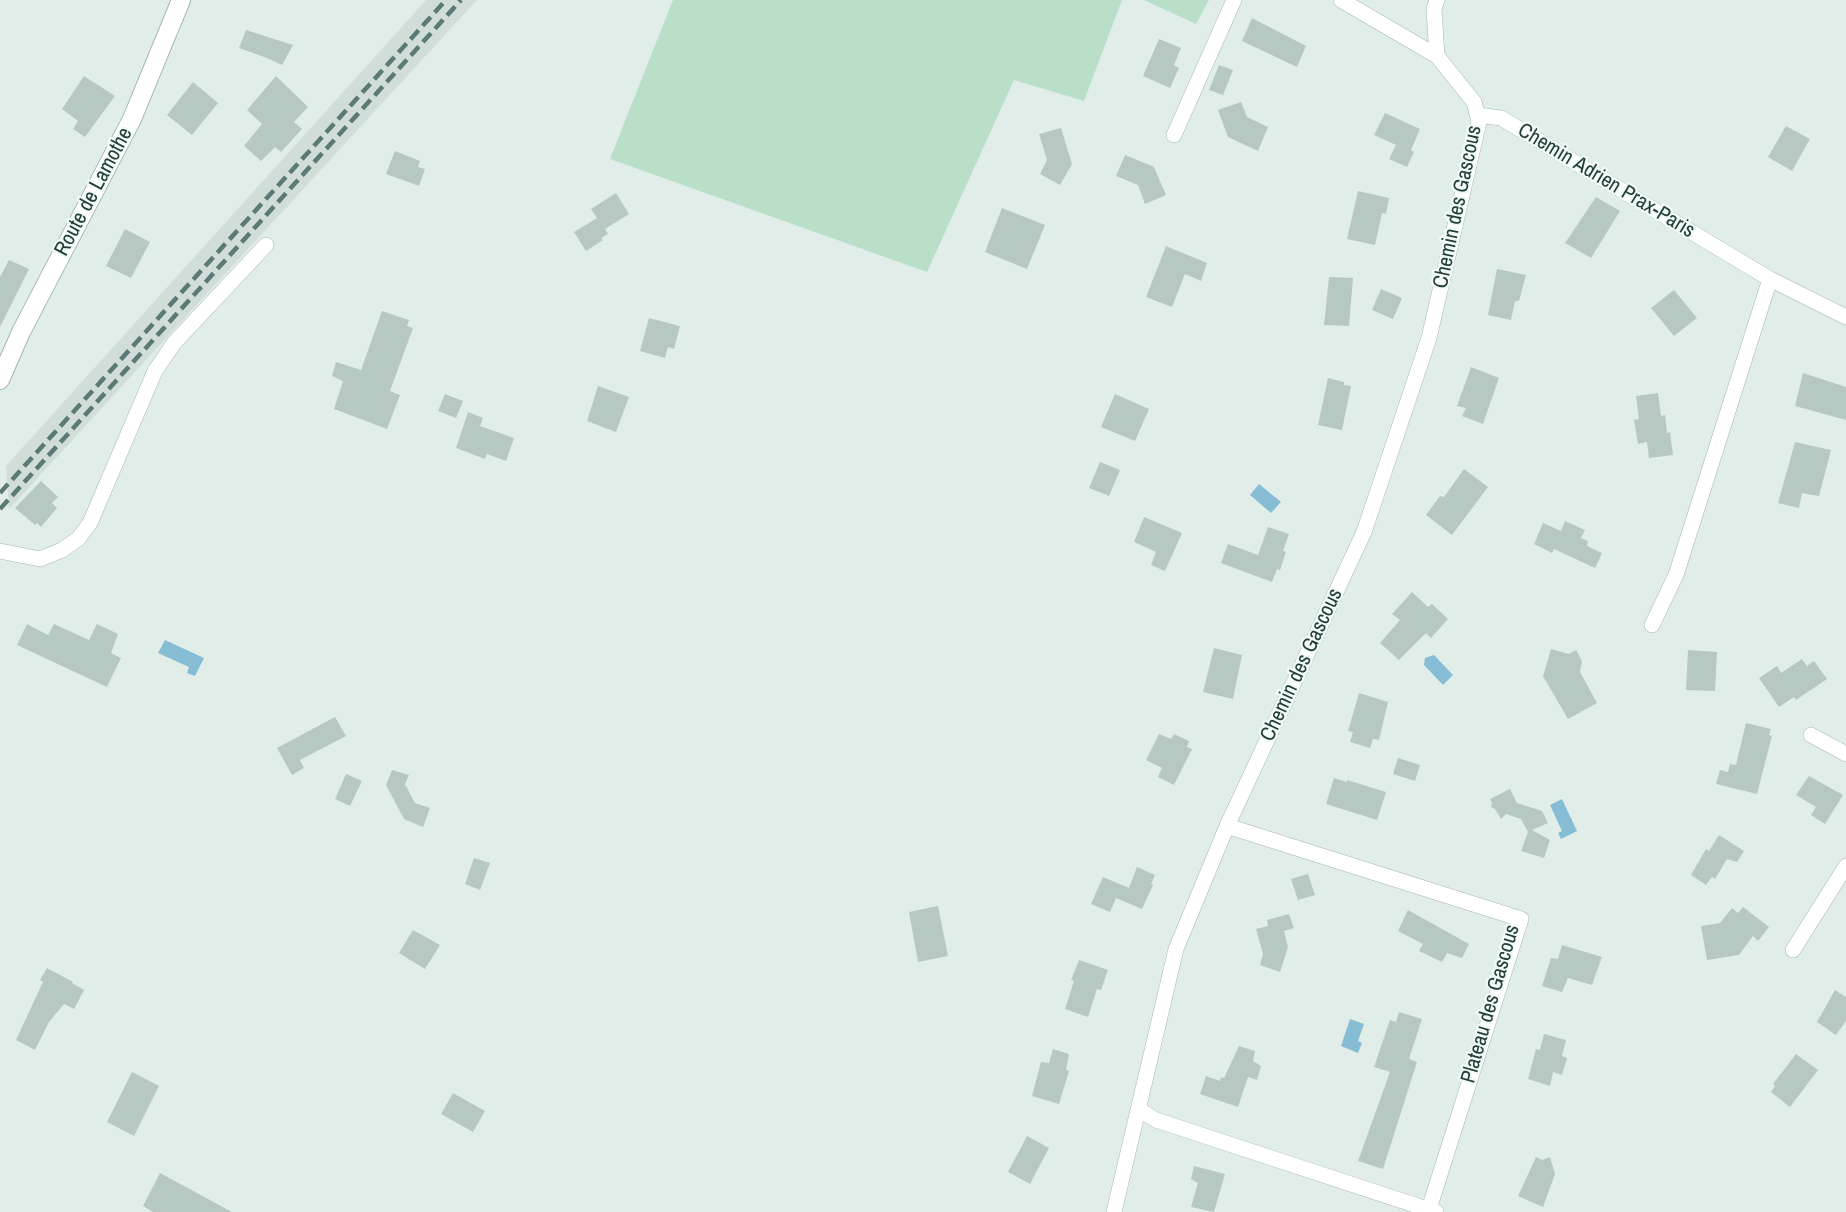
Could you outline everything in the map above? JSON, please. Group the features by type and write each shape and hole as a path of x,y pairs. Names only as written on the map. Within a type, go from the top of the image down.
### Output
{"street":[{"name":"Route de Lamothe","path":"0,380 21,332 132,119 181,0"},
{"path":"1174,135 1234,0"},
{"path":"1341,0 1437,56 1474,102 1478,115"},
{"path":"1437,0 1434,9 1437,56"},
{"name":"Chemin Adrien Prax-Paris","path":"1478,115 1501,118 1770,279 1846,317"},
{"name":"Chemin des Gascous","path":"1114,1212 1176,949 1227,826 1364,532 1430,338 1479,122 1478,115"},
{"path":"0,551 39,559 62,550 78,539 90,523 155,371 174,343 266,245"},
{"path":"1652,625 1676,575 1770,279"},
{"path":"1811,735 1846,754"},
{"name":"Plateau des Gascous","path":"1138,1109 1156,1120 1433,1210 1521,919 1227,826"},
{"path":"1793,950 1846,866"}],"shaded area":[{"path":"426,0 477,0 9,509 6,466"}],"green space":[{"path":"673,0 1122,0 1084,101 1014,80 927,272 610,159"},
{"path":"1144,0 1209,0 1196,24"}],"water":[{"path":"1259,484 1281,502 1271,513 1250,495"},
{"path":"165,640 204,658 195,676 187,673 189,667 158,653"},
{"path":"1434,655 1453,675 1443,685 1424,665 1425,658"},
{"path":"1562,799 1577,831 1561,839 1558,833 1562,831 1550,805"},
{"path":"1350,1019 1364,1024 1358,1041 1362,1043 1358,1053 1341,1046"}],"building":[{"path":"1252,18 1306,46 1297,67 1242,41"},
{"path":"246,30 293,45 282,65 239,48"},
{"path":"1159,39 1181,48 1174,65 1179,68 1170,88 1143,76"},
{"path":"1219,65 1233,70 1223,95 1209,90"},
{"path":"84,76 115,96 85,137 73,129 78,121 62,109"},
{"path":"276,76 308,107 294,122 302,129 281,152 275,147 261,161 244,146 262,124 247,110"},
{"path":"193,82 218,103 192,135 167,115"},
{"path":"1241,102 1247,117 1268,127 1258,151 1228,137 1218,110"},
{"path":"1385,113 1420,129 1407,167 1389,159 1396,145 1374,135"},
{"path":"1786,126 1810,139 1792,171 1768,157"},
{"path":"1061,128 1072,164 1060,185 1040,174 1047,160 1039,134"},
{"path":"395,151 420,161 418,167 425,169 419,186 386,174"},
{"path":"1125,155 1154,167 1166,195 1145,204 1138,185 1116,176"},
{"path":"1358,191 1389,198 1386,214 1382,213 1375,245 1347,239"},
{"path":"616,193 629,214 605,229 608,234 601,238 603,240 586,251 574,232 597,218 591,209"},
{"path":"1596,197 1620,211 1591,258 1565,243"},
{"path":"1002,208 1045,225 1027,269 985,252"},
{"path":"125,229 150,242 131,278 106,266"},
{"path":"1166,246 1207,263 1201,281 1185,274 1172,307 1146,297"},
{"path":"9,260 29,269 0,327 0,277"},
{"path":"1497,269 1526,275 1519,301 1515,301 1511,320 1488,315"},
{"path":"1329,277 1353,278 1349,326 1324,325"},
{"path":"1381,289 1402,298 1393,319 1372,310"},
{"path":"1674,290 1697,318 1674,336 1651,308"},
{"path":"382,311 409,320 407,326 413,328 390,391 400,395 387,429 334,409 343,381 332,376 336,362 361,370"},
{"path":"649,318 680,326 674,349 668,347 665,358 640,351"},
{"path":"1471,367 1499,378 1483,424 1462,416 1466,408 1457,406"},
{"path":"1803,373 1846,387 1846,420 1795,406"},
{"path":"1328,378 1351,386 1342,430 1318,425"},
{"path":"598,386 629,397 616,432 587,421"},
{"path":"1658,393 1661,416 1665,415 1667,433 1670,432 1673,455 1649,458 1647,442 1638,444 1634,420 1639,419 1636,396"},
{"path":"445,394 463,401 456,418 438,411"},
{"path":"1115,394 1149,409 1135,441 1101,427"},
{"path":"468,412 483,418 480,426 514,438 506,461 487,454 485,459 456,448"},
{"path":"1795,442 1831,450 1819,496 1802,493 1799,508 1778,503"},
{"path":"1100,462 1120,470 1109,496 1089,488"},
{"path":"1464,469 1488,487 1452,535 1426,515 1440,496 1444,497"},
{"path":"41,481 58,497 52,503 57,508 41,527 37,523 35,525 15,508"},
{"path":"1144,517 1182,533 1165,571 1151,565 1156,552 1134,542"},
{"path":"1565,521 1585,530 1581,538 1588,541 1587,546 1602,553 1595,568 1554,549 1552,553 1534,544 1543,523 1561,531"},
{"path":"1268,527 1289,534 1280,570 1277,569 1272,582 1221,563 1228,544 1258,555"},
{"path":"1412,592 1428,607 1432,604 1448,619 1431,638 1426,633 1399,660 1380,643 1400,620 1392,614"},
{"path":"27,624 48,635 54,624 89,640 97,624 118,634 111,653 121,658 107,687 17,645"},
{"path":"1214,648 1242,655 1233,699 1203,692"},
{"path":"1551,649 1569,654 1576,650 1582,661 1580,672 1597,703 1568,719 1543,676"},
{"path":"1688,650 1717,652 1715,691 1686,690"},
{"path":"1802,659 1807,666 1814,661 1827,679 1796,700 1794,697 1779,707 1759,678 1777,666 1781,673"},
{"path":"1359,693 1388,702 1379,740 1373,739 1370,748 1350,742 1353,732 1348,731"},
{"path":"335,717 346,736 300,760 304,768 292,775 277,748"},
{"path":"1746,723 1771,729 1769,735 1772,736 1757,794 1716,784 1720,770 1728,772 1730,764 1736,765"},
{"path":"1159,734 1171,739 1174,734 1189,741 1187,747 1192,749 1174,785 1158,777 1162,768 1146,760"},
{"path":"1398,758 1420,765 1415,781 1393,774"},
{"path":"392,770 409,775 405,784 415,803 430,808 423,827 404,819 386,785"},
{"path":"346,774 362,781 350,806 335,799"},
{"path":"1809,776 1843,795 1825,824 1811,815 1816,807 1796,795"},
{"path":"1334,778 1386,792 1377,820 1326,804"},
{"path":"1510,789 1517,803 1542,811 1548,823 1532,830 1550,840 1544,858 1521,851 1528,832 1521,819 1506,814 1501,819 1491,807 1490,799"},
{"path":"1719,835 1744,851 1737,862 1727,859 1715,879 1712,877 1706,885 1691,875 1706,849 1709,851"},
{"path":"474,858 490,863 480,890 465,884"},
{"path":"1137,867 1155,875 1142,909 1116,898 1110,912 1091,904 1103,877 1129,888"},
{"path":"1308,874 1315,895 1298,900 1291,879"},
{"path":"938,906 948,956 918,962 909,912"},
{"path":"1743,907 1769,927 1758,941 1753,936 1739,955 1707,960 1701,926 1720,923 1732,908 1738,913"},
{"path":"1408,910 1469,944 1462,958 1447,953 1442,962 1419,951 1423,944 1398,931"},
{"path":"1289,914 1294,928 1284,931 1288,947 1280,972 1260,965 1263,954 1256,929 1268,926 1267,920"},
{"path":"413,930 440,945 425,969 399,953"},
{"path":"1562,945 1602,957 1592,985 1568,978 1562,992 1542,986 1551,958 1558,959"},
{"path":"1079,960 1108,970 1101,990 1097,989 1088,1017 1065,1009 1074,981 1071,980"},
{"path":"47,968 84,990 74,1009 64,1004 49,1022 35,1050 16,1040 43,982 40,980"},
{"path":"1835,990 1846,997 1846,1021 1836,1035 1817,1022"},
{"path":"1399,1012 1422,1019 1409,1059 1417,1062 1383,1169 1358,1161 1390,1072 1374,1067 1390,1020 1396,1022"},
{"path":"1544,1034 1566,1040 1562,1056 1567,1058 1562,1075 1553,1072 1550,1086 1528,1079 1536,1049 1540,1050"},
{"path":"1239,1046 1255,1051 1253,1061 1261,1066 1257,1080 1248,1077 1238,1107 1200,1094 1206,1076 1220,1081 1221,1077 1224,1078"},
{"path":"1053,1049 1069,1054 1066,1069 1069,1071 1059,1104 1032,1096 1041,1062 1049,1063"},
{"path":"1796,1054 1818,1070 1790,1107 1771,1092 1775,1086 1773,1084"},
{"path":"132,1072 159,1086 134,1136 107,1122"},
{"path":"453,1093 485,1111 473,1132 441,1114"},
{"path":"1027,1136 1049,1148 1030,1184 1008,1172"},
{"path":"1536,1157 1542,1160 1550,1157 1555,1174 1543,1207 1518,1196"},
{"path":"1194,1166 1225,1174 1214,1212 1191,1207 1198,1183 1191,1179"},
{"path":"160,1173 232,1212 153,1212 143,1206"}],"railway":[{"path":"0,493 446,0"},
{"path":"0,509 461,0"}]}
